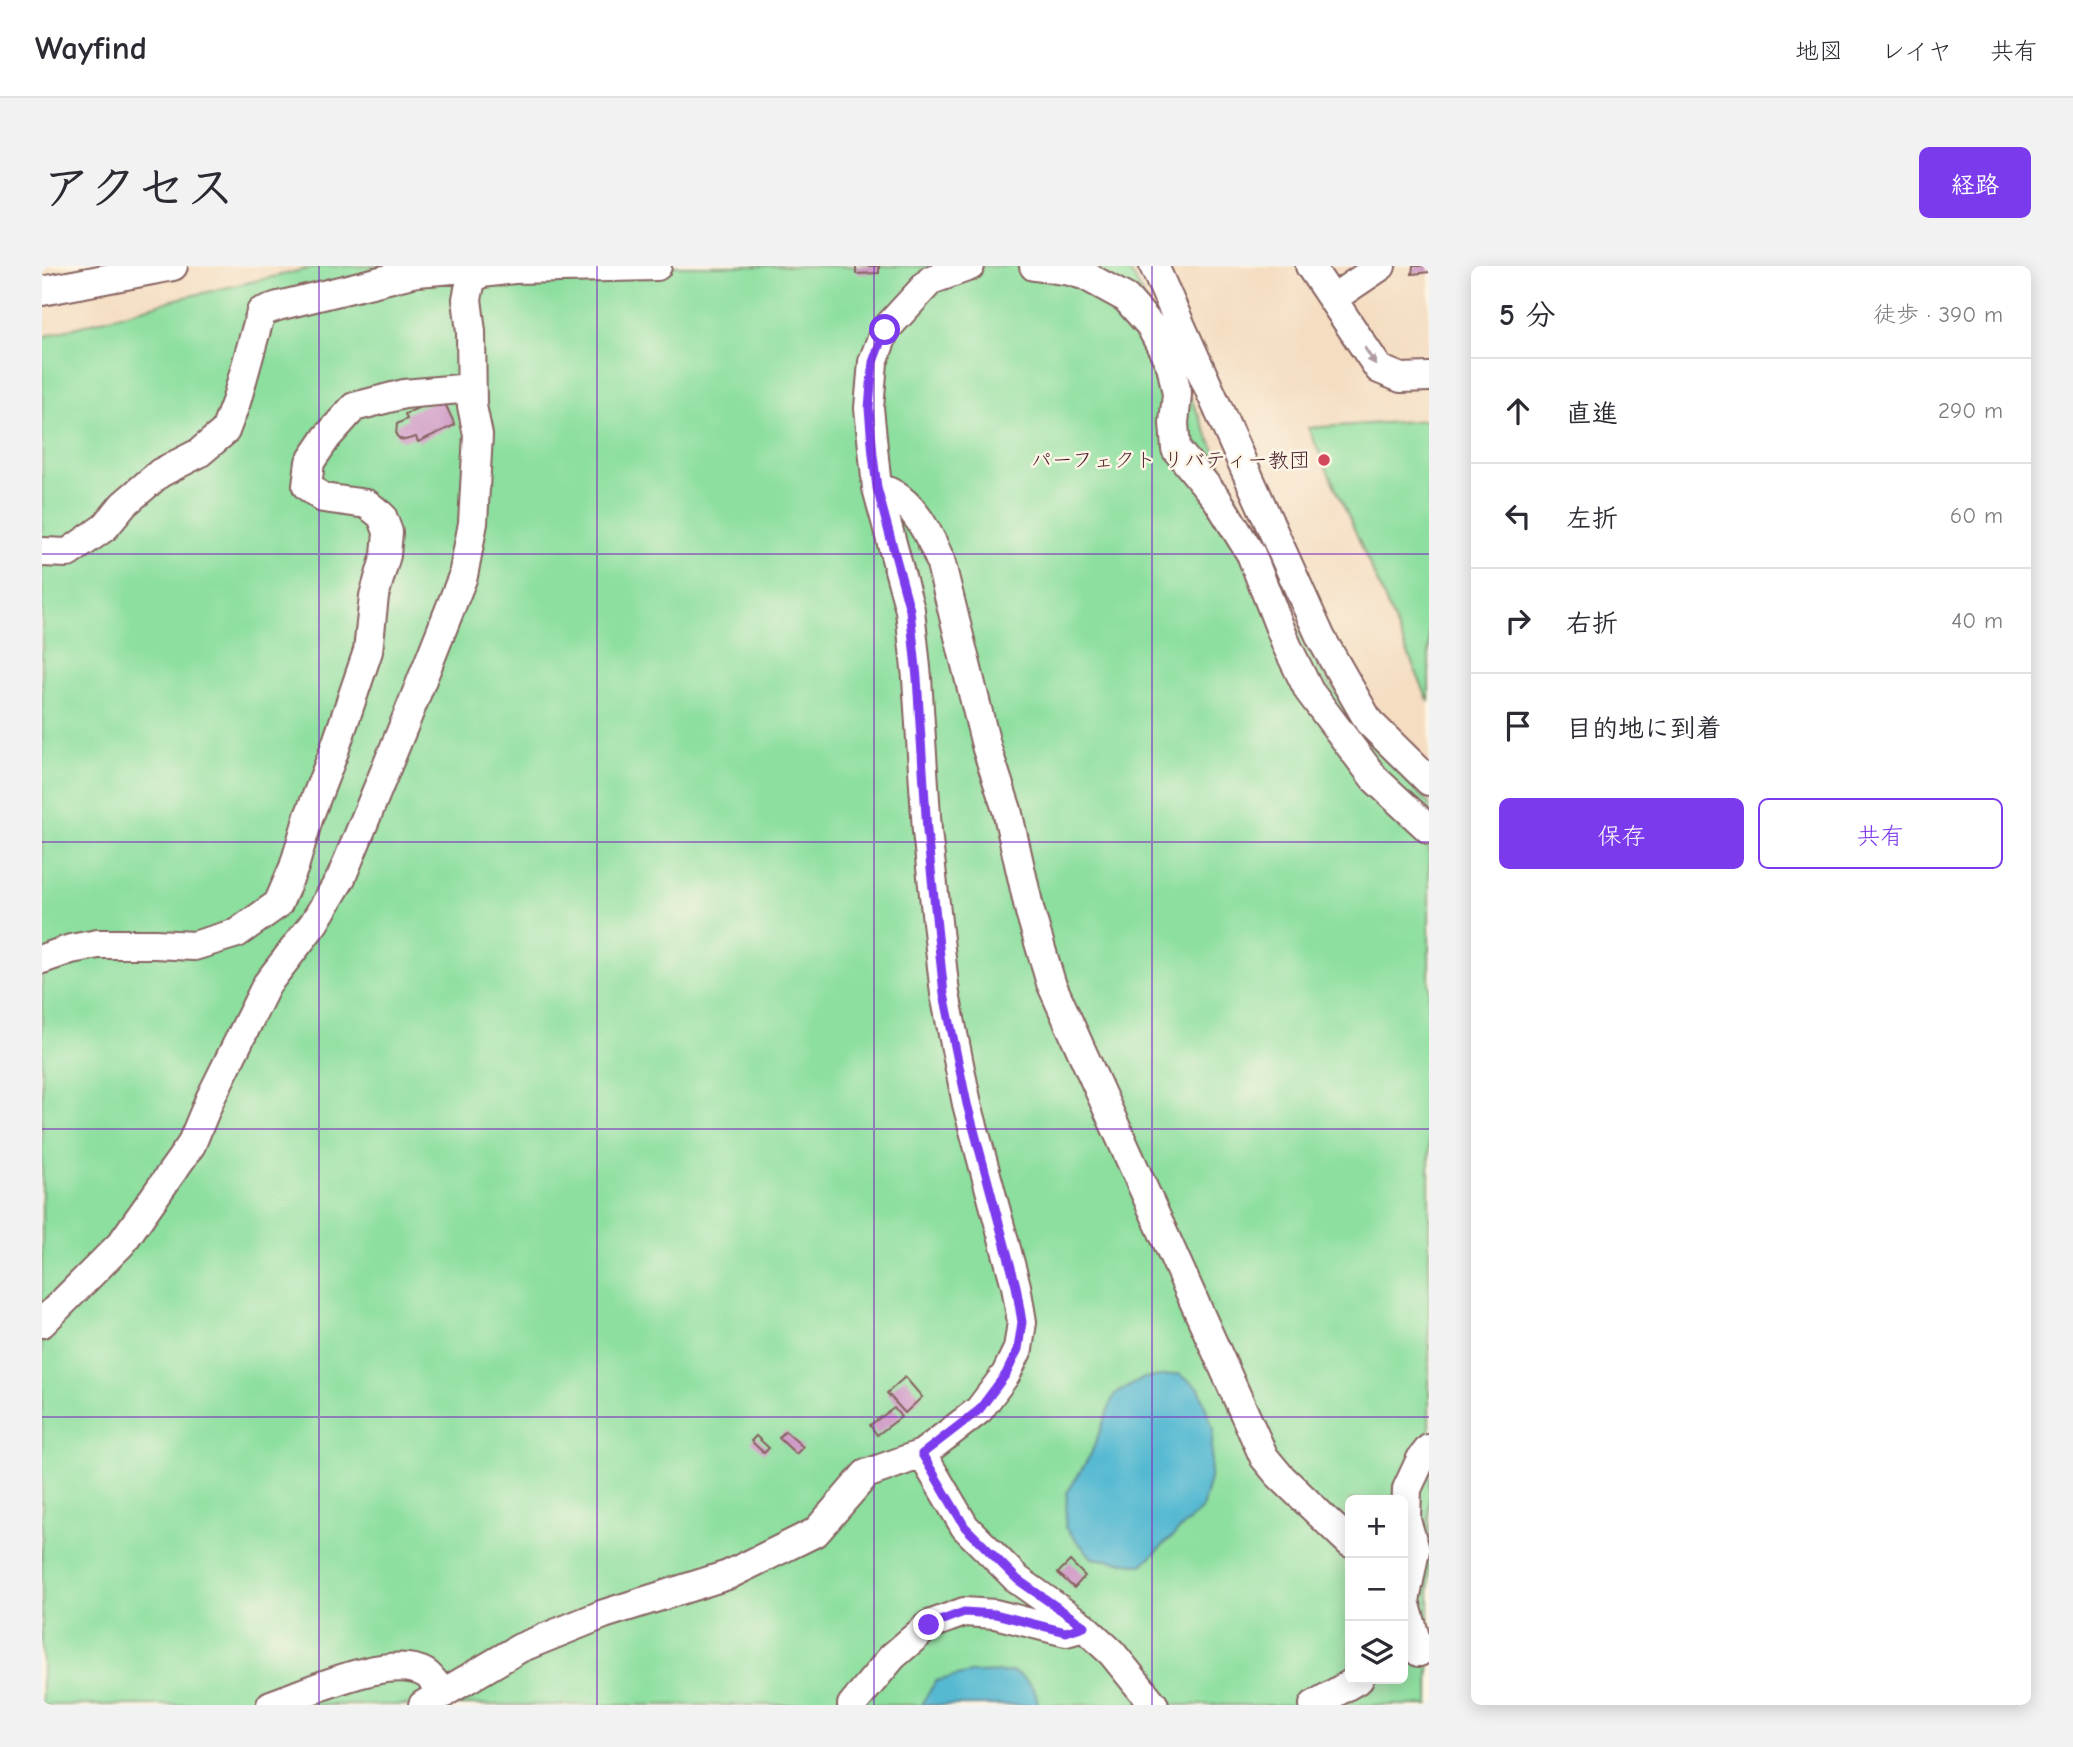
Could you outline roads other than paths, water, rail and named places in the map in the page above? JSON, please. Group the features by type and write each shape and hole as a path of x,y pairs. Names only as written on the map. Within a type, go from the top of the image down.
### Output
{"lane":[{"path":"42,291 173,266"},
{"path":"42,552 68,553 105,527 124,504 160,473 199,453 226,431 261,312 417,272 466,268 482,273 513,269 657,266"},
{"path":"271,1705 379,1668 404,1667 427,1674 433,1700 520,1648 604,1614 728,1575 816,1532 866,1474 922,1454 979,1410 1006,1374 1018,1349 1022,1322 1016,1286 967,1104 944,994 927,831 910,610 877,488 869,408 873,362 885,330 923,273 970,266"},
{"path":"1034,266 1084,275 1126,298 1150,325 1171,365 1177,394 1174,423 1176,449 1217,499 1251,554 1287,646 1310,691 1375,779 1429,829"},
{"path":"1154,266 1321,638 1370,722 1429,781"},
{"path":"1310,266 1379,369 1401,378 1429,377"},
{"path":"1332,299 1381,266"},
{"path":"42,1323 121,1244 191,1145 210,1099 267,984 314,923 341,878 463,576 473,523 478,435 472,406 471,332 467,299 471,280 482,273"},
{"path":"42,959 71,949 98,944 194,946 237,933 278,904 294,867 309,816 368,651 374,596 386,555 388,532 382,516 367,505 323,498 307,486 310,462 354,407 404,394 471,388"},
{"path":"877,488 890,490 907,505 929,534 940,560 987,749 1007,810 1041,955 1051,983 1264,1457 1279,1475 1345,1537"},
{"path":"1408,1574 1415,1550 1406,1520 1408,1489 1421,1459 1429,1449"},
{"path":"922,1454 965,1527 1018,1580 1084,1626 1112,1653 1154,1705"},
{"path":"852,1705 892,1657 929,1625 964,1612 995,1614 1066,1632 1084,1626"},
{"path":"1408,1614 1417,1654"},
{"path":"1314,1705 1350,1684"}],"water":[{"path":"1179,1374 1199,1388 1213,1429 1210,1479 1202,1509 1142,1565 1092,1558 1065,1527 1067,1493 1091,1454 1114,1395 1144,1378"},
{"path":"1013,1672 1030,1685 1036,1694 1038,1705 921,1705 936,1681 970,1673"}],"place":[{"name":"パーフェクト リバティー教団","path":"1324,460"}]}
